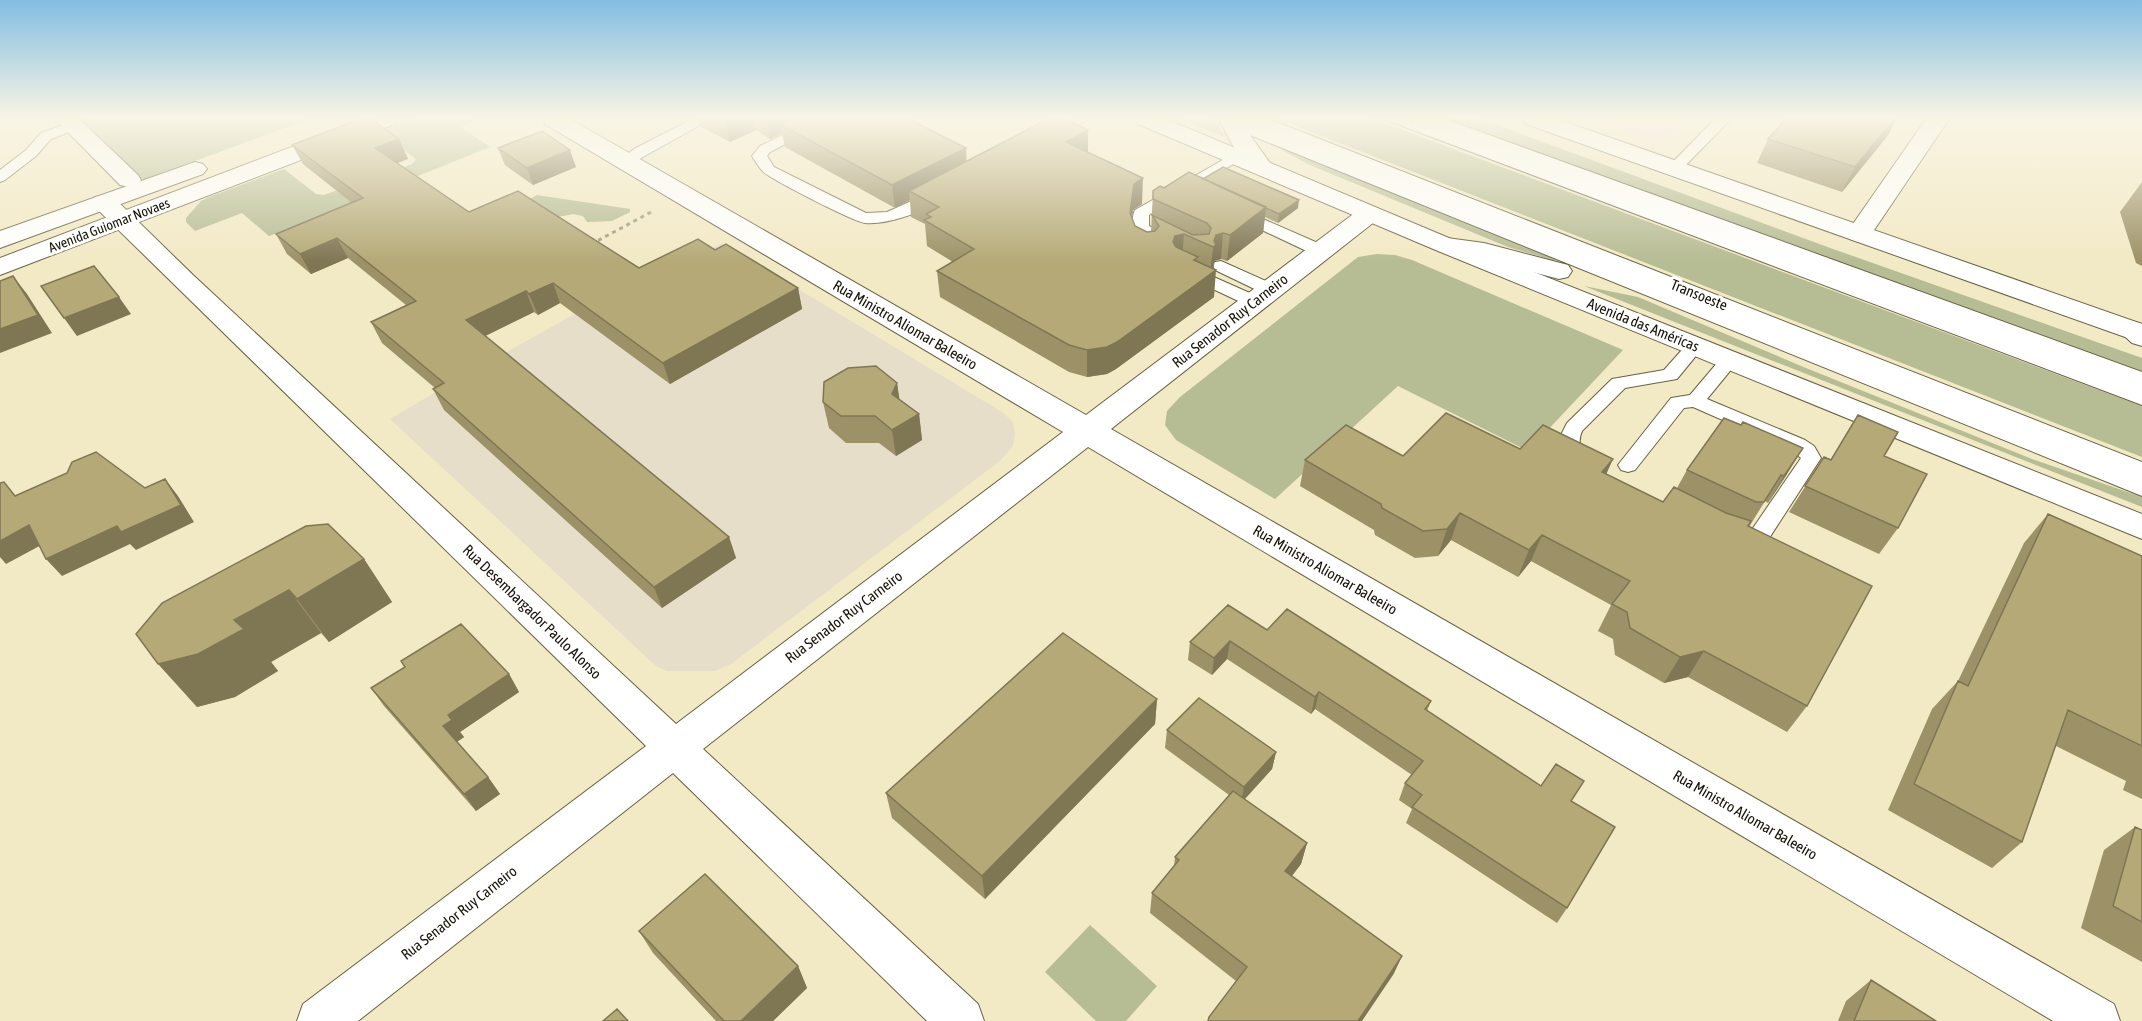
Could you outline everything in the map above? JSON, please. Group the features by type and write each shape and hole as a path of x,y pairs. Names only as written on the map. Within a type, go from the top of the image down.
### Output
{"main road":[{"path":"115,167 129,180"},
{"name":"Avenida Guiomar Novaes","path":"0,267 113,211 219,167"},
{"name":"Avenida Guiomar Novaes","path":"0,240 113,211 245,167"},
{"name":"Rua Ministro Aliomar Baleeiro","path":"633,167 2097,1021"},
{"name":"Avenida das Américas","path":"1261,167 1447,246 2142,527"},
{"path":"1346,167 2142,485"},
{"path":"1553,167 2142,383"},
{"path":"1667,167 2139,334"},
{"path":"1859,234 1905,167"},
{"name":"Rua Desembargador Paulo Alonso","path":"113,211 961,1021"},
{"name":"Rua Senador Ruy Carneiro","path":"320,1021 1369,214"},
{"path":"1447,246 1484,251 1621,288 1679,300"}],"lane":[{"path":"0,177 13,167"},
{"path":"766,167 779,176 863,218 875,220 892,217 945,190"},
{"path":"1141,247 1139,240 1141,213 1219,167"},
{"name":"Transoeste","path":"1375,167 2142,470"},
{"path":"1519,167 2142,399"},
{"path":"1183,188 1204,198"},
{"path":"1226,207 1321,251"},
{"path":"1140,228 1188,250"},
{"path":"1221,266 1263,296"},
{"path":"1180,267 1263,296"},
{"path":"1597,471 1579,461 1572,452 1569,439 1574,428 1620,383 1670,375 1695,346"},
{"path":"1624,477 1687,402 1730,360"},
{"path":"1670,375 1687,402 1798,445 1807,451 1810,458 1758,537 1739,539 1720,532"}],"path":[{"path":"589,240 599,240 648,215 678,193"}],"shaded area":[{"path":"722,243 1002,412 1013,422 1015,434 1013,446 1000,461 731,664 715,671 667,671 656,666 390,419 603,298 610,301"}],"green space":[{"path":"120,167 180,167 136,183"},
{"path":"405,167 441,167 269,236 242,213 195,231 186,222 186,218 201,201 284,169 316,194 324,195 373,177 377,178"},
{"path":"1314,167 1337,167 1572,262 1552,260 1508,247"},
{"path":"1400,167 1501,167 2142,406 2142,457"},
{"path":"1572,167 1610,167 1833,249 2142,358 2142,373"},
{"path":"537,195 630,209 630,212 612,221 587,222 583,216 573,214 558,217 527,200"},
{"path":"1377,254 1395,255 1412,260 1623,350 1528,451 1398,386 1275,499 1176,440 1165,425 1167,411 1180,397 1358,257"},
{"path":"1584,286 1638,297 1801,366 2032,459 2142,497 2142,507"},
{"path":"1090,925 1157,986 1126,1021 1096,1021 1045,972"}],"building":[{"path":"321,167 402,167 469,212 518,191 639,268 698,239 715,250 726,244 798,288 663,363 553,283 529,294 526,291 466,320 729,537 654,587 433,389 444,383 371,322 416,301 337,238 300,254 276,234 363,198"},
{"path":"858,167 929,167 892,185"},
{"path":"956,167 1119,167 1143,178 1134,184 1130,213 1135,226 1147,232 1155,231 1159,226 1152,215 1193,235 1209,234 1211,228 1207,223 1153,199 1153,191 1160,186 1164,188 1189,172 1266,207 1230,235 1223,233 1216,235 1214,241 1216,245 1213,247 1184,234 1175,236 1173,242 1176,247 1198,257 1194,260 1216,270 1117,342 1107,347 1087,350 1069,345 937,271 974,249 924,220 931,217 926,214 939,207 909,191"},
{"path":"1223,167 1299,200 1279,214 1203,179"},
{"path":"94,266 119,297 64,318 41,286"},
{"path":"13,276 38,315 0,329 0,281"},
{"path":"876,366 897,383 892,394 919,414 892,430 875,416 841,416 823,402 824,382 848,368"},
{"path":"1446,413 1520,449 1543,425 1613,459 1602,472 1663,502 1674,487 1726,513 1751,521 1748,526 1872,586 1807,706 1704,651 1680,657 1630,628 1627,612 1612,604 1630,581 1542,535 1529,550 1460,513 1447,529 1423,531 1305,460 1346,425 1403,456"},
{"path":"1858,415 1898,432 1884,456 1927,474 1898,528 1805,486 1824,457 1831,460"},
{"path":"1724,418 1741,425 1743,422 1803,448 1784,476 1781,475 1764,502 1756,502 1687,470"},
{"path":"96,452 145,488 165,479 181,505 121,532 117,526 46,559 29,525 0,541 0,483 4,482 15,496 67,473 72,462"},
{"path":"2048,514 2142,556 2142,746 2068,710 2022,842 1914,784 1958,681 1968,686"},
{"path":"328,524 364,559 297,599 289,590 234,620 244,629 198,654 158,664 136,634 162,603 306,526"},
{"path":"1228,605 1267,630 1287,609 1431,701 1425,709 1541,786 1556,764 1584,781 1571,801 1615,827 1567,908 1412,807 1422,795 1405,783 1423,761 1319,692 1315,697 1230,641 1214,658 1190,642"},
{"path":"461,624 509,674 448,715 452,720 443,726 488,777 464,794 371,688 405,667 401,661"},
{"path":"1063,633 1157,699 982,876 886,793"},
{"path":"1199,698 1276,752 1244,787 1167,730"},
{"path":"1233,791 1307,843 1285,871 1402,956 1358,1021 1208,1021 1247,967 1152,893 1179,860 1175,857"},
{"path":"2135,827 2142,830 2142,922 2113,906"},
{"path":"705,874 798,966 741,1021 724,1021 639,931"},
{"path":"1871,980 1936,1021 1854,1021"},
{"path":"617,1009 628,1021 603,1021"}]}
